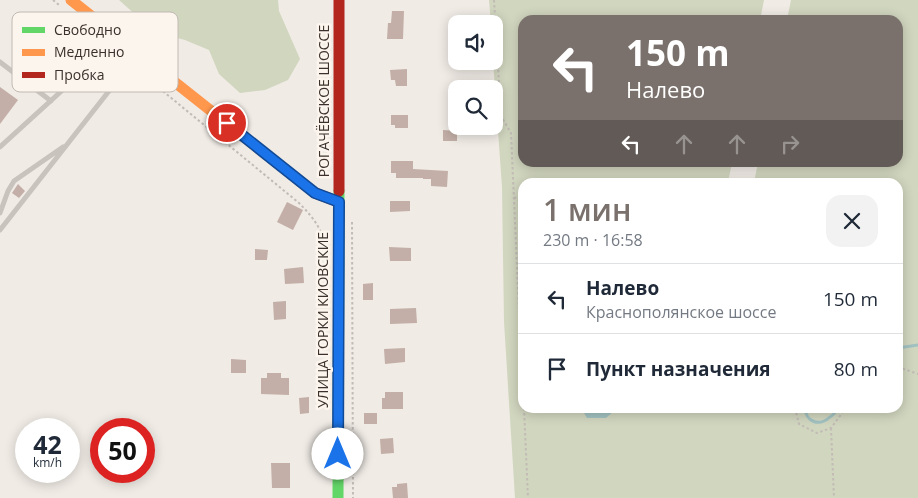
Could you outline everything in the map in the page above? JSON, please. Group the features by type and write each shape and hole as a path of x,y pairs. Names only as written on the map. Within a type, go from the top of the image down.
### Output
{"main road":[{"path":"71,0 86,12"},
{"name":"РОГАЧЁВСКОЕ ШОССЕ","path":"339,0 339,202"},
{"path":"178,85 315,193 339,202"},
{"name":"УЛИЦА ГОРКИ КИОВСКИЕ","path":"338,498 339,202"}],"lane":[{"path":"0,62 12,71"},
{"path":"39,92 51,101"},
{"path":"0,147 61,92"},
{"path":"0,230 108,92"},
{"path":"0,213 14,181 67,144"}],"path":[{"path":"53,0 60,6"},
{"path":"494,0 501,116 511,134 518,288"},
{"path":"164,92 299,203 310,215 324,236 326,250"},
{"path":"514,197 518,200"},
{"path":"352,219 354,498"},
{"path":"903,369 918,374"},
{"path":"524,413 528,498"},
{"path":"796,413 799,424 817,433 831,428 842,413"},
{"path":"831,428 834,498"}],"green space":[{"path":"119,0 278,0 279,11 300,59 288,80 265,90 240,93 219,74 209,50 178,38 178,12 132,12"},
{"path":"489,0 764,0 761,15 518,15 518,167 731,167 729,178 518,178 518,413 903,413 903,178 755,178 757,167 903,167 903,15 788,15 791,0 918,0 918,498 515,498 504,322 502,187 498,135 503,135 503,80 494,80 494,70 503,70 503,15 490,15"}],"water":[{"path":"584,413 612,413 606,418 587,418"}],"building":[{"path":"392,11 404,11 403,39 387,39 388,23 391,23"},
{"path":"407,69 407,86 396,86 395,80 391,80 390,70"},
{"path":"0,87 18,100 0,124"},
{"path":"391,115 408,115 408,128 395,128 395,125 391,125"},
{"path":"443,130 448,130 448,135 457,135 457,141 443,141"},
{"path":"391,161 413,161 413,169 448,171 447,187 431,186 431,179 396,178 396,173 391,173"},
{"path":"18,184 25,191 19,198 12,193"},
{"path":"390,201 410,201 410,211 390,212"},
{"path":"287,202 303,210 293,230 277,222"},
{"path":"389,247 411,248 411,261 390,261"},
{"path":"255,249 268,250 267,260 255,260"},
{"path":"303,267 304,283 285,284 284,269"},
{"path":"373,283 373,300 363,300 363,284"},
{"path":"286,301 286,319 274,320 273,302"},
{"path":"416,308 417,323 390,324 390,309"},
{"path":"405,348 405,362 385,364 384,349"},
{"path":"231,359 246,360 246,373 231,373"},
{"path":"267,373 281,373 281,378 289,378 289,395 261,394 261,378 267,378"},
{"path":"385,392 403,392 403,409 382,409 382,398 385,398"},
{"path":"309,397 309,413 300,414 299,398"},
{"path":"364,413 377,413 377,424 364,424"},
{"path":"393,438 394,453 381,454 380,439"},
{"path":"271,463 290,463 290,488 272,488"},
{"path":"407,483 408,498 393,498 392,487 397,487 397,484"}],"waterway":[{"path":"903,347 918,345"},
{"path":"806,413 810,420 814,422 822,422 834,413"}],"traffic: fast":[{"path":"338,498 339,191"}],"traffic: slow":[{"path":"71,0 86,12"},
{"path":"178,85 258,148"}],"traffic: jam":[{"path":"339,0 339,191"},
{"path":"258,148 315,193 339,202"}],"route":[{"path":"227,123 315,193 339,202 338,454"}]}
